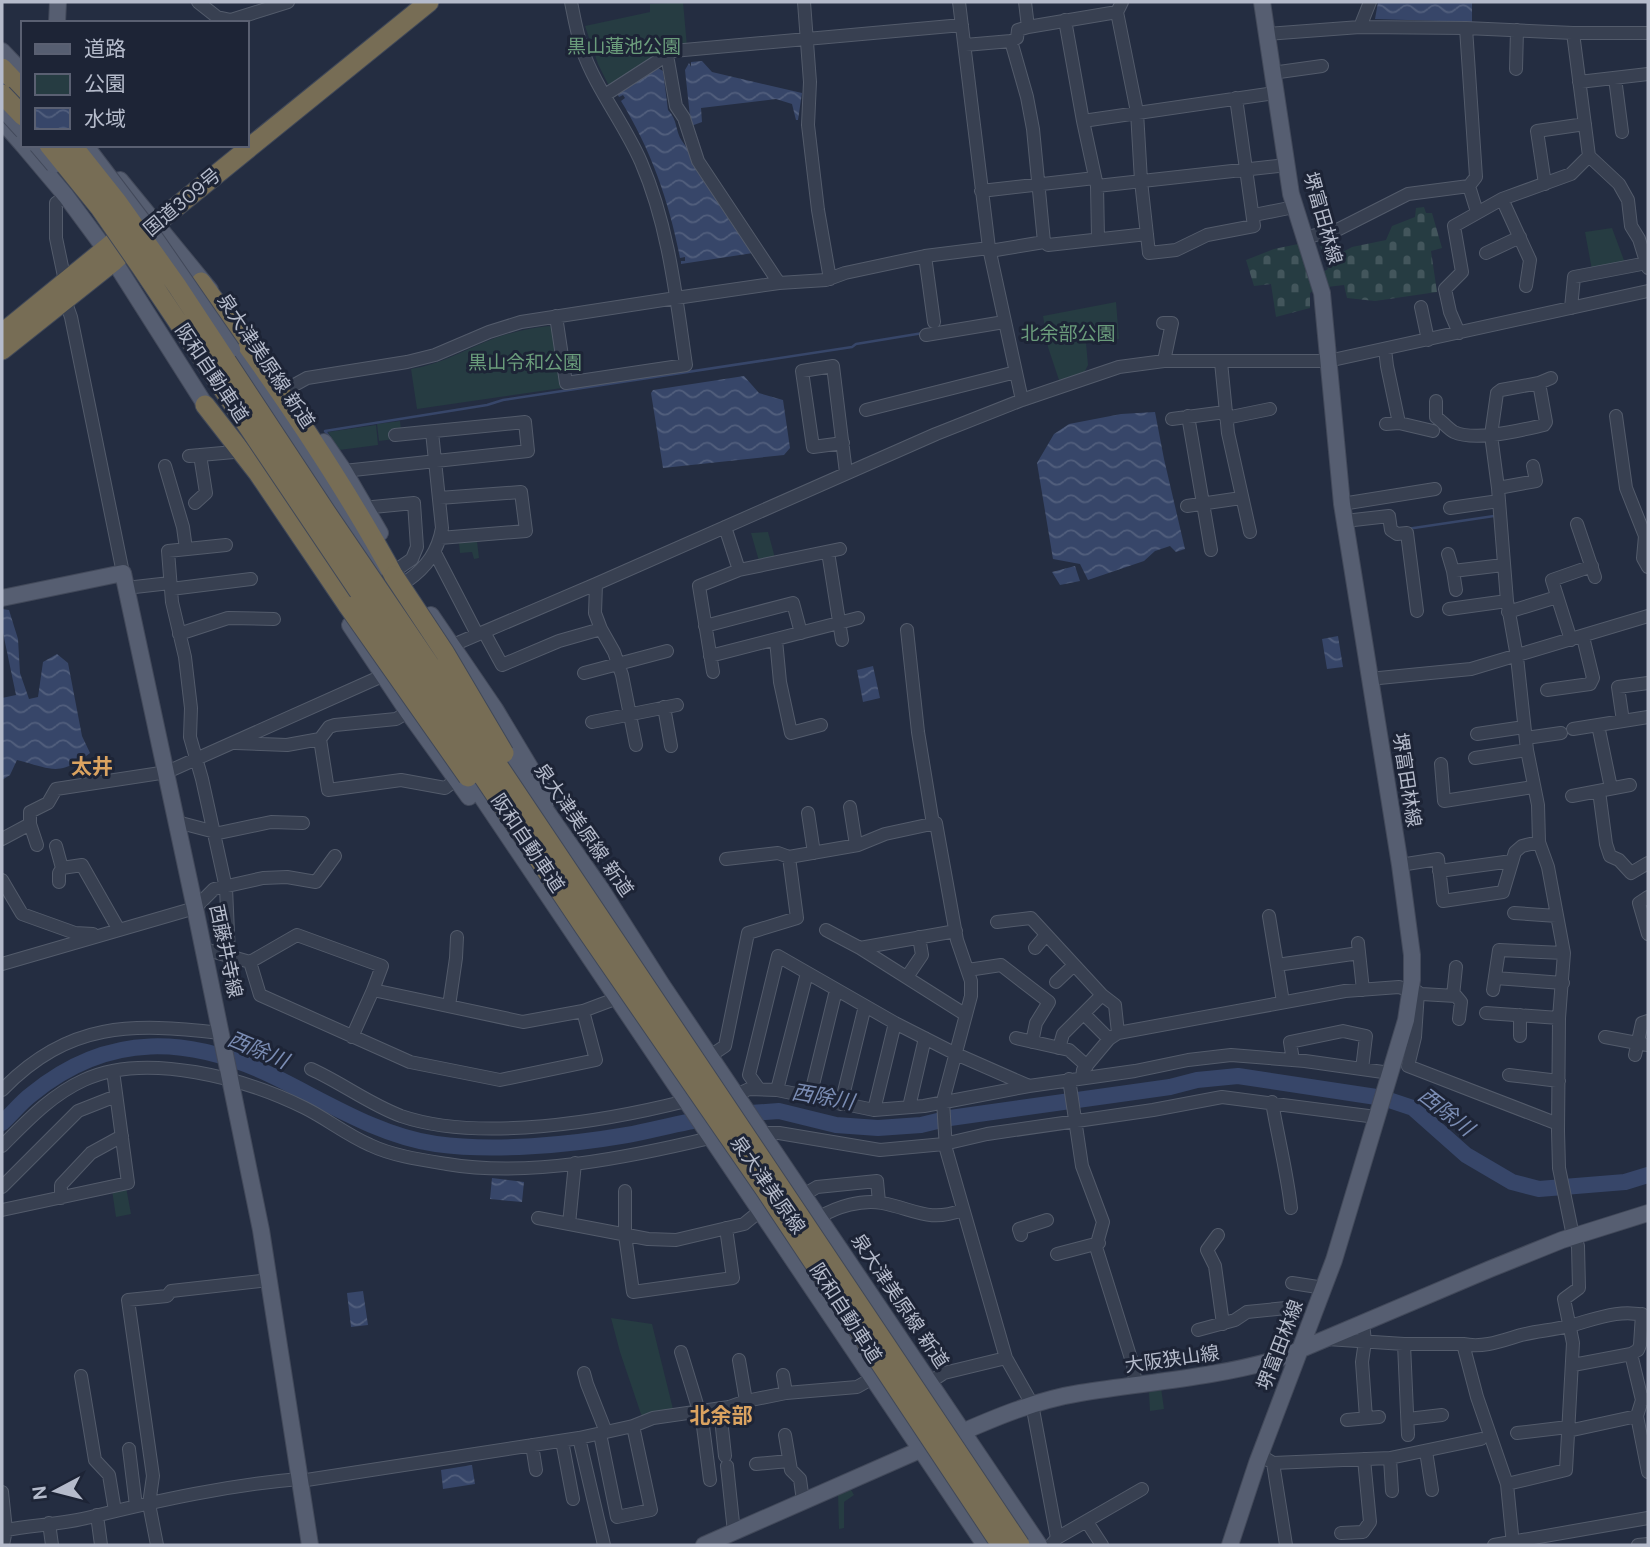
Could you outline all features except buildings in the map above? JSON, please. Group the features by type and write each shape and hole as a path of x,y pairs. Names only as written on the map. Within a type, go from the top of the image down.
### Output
{"highway":[{"path":"248,133 409,2"},
{"name":"国道309号","path":"248,143 429,2"},
{"path":"2,68 21,88"},
{"path":"2,94 16,122"},
{"name":"阪和自動車道","path":"51,147 100,208 141,267 1002,1545"},
{"name":"阪和自動車道","path":"74,147 118,203 177,286 1020,1545"},
{"name":"国道309号","path":"2,334 110,256 231,147"},
{"name":"国道309号","path":"152,218 243,147"},
{"path":"197,285 235,346 400,575"},
{"path":"197,285 319,450 400,575 510,762 543,834"},
{"name":"国道309号","path":"2,350 65,290"},
{"path":"205,405 258,473 500,824 584,928"}],"main road":[{"path":"57,21 58,2"},
{"name":"堺富田林線","path":"1230,1545 1267,1460 1301,1349 1324,1288 1414,991 1400,865 1342,504 1322,293 1294,207 1262,2"},
{"path":"2,43 21,62"},
{"path":"2,51 21,71"},
{"path":"2,108 16,122"},
{"path":"25,147 66,196 110,256 234,452 513,845 709,1137"},
{"path":"39,147 93,214 165,315 391,672 408,712 477,807 513,845"},
{"name":"泉大津美原線 新道","path":"87,147 197,285"},
{"path":"94,147 152,218 197,285 241,323 288,389 344,471 400,575 495,709 594,871 601,889"},
{"name":"泉大津美原線 新道","path":"235,346 435,652 601,889 1039,1545"},
{"path":"2,598 124,581"},
{"name":"西藤井寺線","path":"124,581 167,772 261,1230 310,1545"},
{"name":"泉大津美原線","path":"709,1137 873,1378"},
{"name":"大阪狭山線","path":"704,1545 921,1449 1032,1404 1079,1393 1241,1370 1301,1349 1573,1236 1648,1213"},
{"path":"873,1378 985,1545"}],"street":[{"path":"198,2 218,17 231,20 288,2"},
{"path":"556,316 566,383 686,365 664,231 654,195 626,130 582,49 571,2"},
{"path":"804,2 810,82 808,125 818,210 831,279"},
{"path":"959,2 990,249 1022,400"},
{"path":"1025,2 1028,27"},
{"path":"1360,27 1370,2"},
{"path":"965,45 1011,41 1017,38 1018,30 1119,7 1137,112 1140,181 1149,253 1176,250 1207,235 1254,226 1237,98"},
{"path":"1065,20 1096,182 1098,239"},
{"path":"605,95 673,51 962,25"},
{"path":"1266,34 1360,27 1648,33"},
{"path":"1304,238 1339,229 1408,194 1469,186 1476,177 1466,28"},
{"path":"1516,69 1517,30"},
{"path":"1571,307 1574,277 1648,265 1639,239 1631,226 1628,200 1619,184 1589,156 1573,33"},
{"path":"1011,41 1033,129 1044,242"},
{"path":"667,55 676,106 684,118 698,160 779,284"},
{"path":"1272,73 1305,65 1322,66"},
{"path":"1579,82 1648,74"},
{"path":"1615,79 1622,132"},
{"path":"1083,121 1275,93"},
{"path":"1545,184 1537,131 1585,124"},
{"path":"1459,333 1450,312 1445,289 1462,272 1454,226 1502,199 1571,174 1589,156"},
{"path":"981,191 1140,181 1287,165"},
{"path":"1469,186 1477,212"},
{"path":"66,196 56,203 57,238 65,290 124,581 170,586 251,579"},
{"path":"1502,199 1530,260 1526,286"},
{"path":"1254,215 1294,207"},
{"path":"288,389 307,378 435,355 505,326 556,316 831,279 845,273 925,256 1044,242 1048,244 1147,234"},
{"path":"1486,253 1520,237"},
{"path":"925,256 934,322"},
{"path":"37,845 30,824 30,813 48,803 55,789 167,772 846,473 1022,400 1119,367 1164,361 1328,361 1648,291"},
{"path":"1421,307 1427,340"},
{"path":"926,335 1004,323"},
{"path":"1163,323 1171,323 1164,361"},
{"path":"1385,349 1393,424 1433,430"},
{"path":"1220,362 1225,415 1250,532"},
{"path":"843,443 813,447 802,371 833,366 843,443 846,473"},
{"path":"866,410 1016,372"},
{"path":"1436,401 1437,417 1452,431 1491,435 1544,425 1545,381 1497,393 1491,435 1508,607 1538,805 1539,842 1548,867 1564,953 1559,1017 1560,1171 1573,1236 1578,1246 1579,1288 1564,1299 1573,1342 1566,1470 1507,1484"},
{"path":"1172,419 1270,409"},
{"path":"1188,416 1211,550"},
{"path":"1616,416 1626,488 1645,536 1643,558 1648,567"},
{"path":"344,471 528,451 525,422 395,435"},
{"path":"1528,428 1531,443"},
{"path":"400,575 421,572 435,553 440,538 442,528 432,432"},
{"path":"195,503 206,493 194,456 234,452"},
{"path":"164,466 183,527 186,550"},
{"path":"1450,508 1536,481 1533,467"},
{"path":"1342,504 1436,489"},
{"path":"439,498 521,492 526,531 440,538"},
{"path":"1187,506 1241,498"},
{"path":"367,510 414,503 417,547 400,575"},
{"path":"1345,521 1389,516 1391,530 1397,534 1407,533 1417,611"},
{"path":"1547,690 1590,684 1594,678 1557,597 1552,580 1594,572 1577,524"},
{"path":"725,527 739,570"},
{"path":"226,545 168,551 170,586 185,657 191,708 190,737 226,888 229,955"},
{"path":"713,672 699,586 739,570 834,550 842,640"},
{"path":"435,553 502,665 559,641 601,629"},
{"path":"1448,554 1454,571 1456,590"},
{"path":"1454,571 1503,565"},
{"path":"596,584 595,613 618,664 632,714 636,745"},
{"path":"1449,609 1508,607 1557,597"},
{"path":"705,626 793,603 801,633"},
{"path":"1370,679 1471,669 1648,616"},
{"path":"179,634 228,618 274,619"},
{"path":"710,656 858,618"},
{"path":"907,630 918,732 933,824"},
{"path":"776,640 779,682 792,733 821,724"},
{"path":"584,673 667,651"},
{"path":"1623,721 1618,687 1648,683"},
{"path":"592,722 670,706 671,747"},
{"path":"230,743 287,746 320,739 329,727 335,725 396,719 408,712"},
{"path":"1475,758 1526,738 1648,717"},
{"path":"1598,725 1605,790 1606,844 1610,856 1619,860 1631,873 1648,863"},
{"path":"1477,734 1526,738"},
{"path":"320,739 328,790 401,780 445,788 457,779"},
{"path":"1441,764 1444,801 1533,786"},
{"path":"1572,796 1630,785"},
{"path":"850,807 856,845"},
{"path":"808,813 814,852"},
{"path":"177,822 214,833 271,822 303,823"},
{"path":"726,859 778,853 789,857 856,845 886,834 936,823 956,931 971,981 971,996 943,1101 945,1143 1006,1358 1032,1404 1054,1542 1087,1522 1121,1496 1142,1489"},
{"path":"2,839 30,824"},
{"path":"1400,865 1438,859 1443,901 1503,892 1515,852 1522,846 1539,842"},
{"path":"56,846 62,868 59,882"},
{"path":"2,964 195,908 214,889 263,878 287,877 316,882 335,856"},
{"path":"710,1056 725,1046 748,933 797,918 789,857"},
{"path":"1440,871 1512,861"},
{"path":"62,868 82,865 119,930"},
{"path":"2,880 22,914 75,933 104,934"},
{"path":"1648,897 1639,903 1648,934"},
{"path":"1514,913 1557,916"},
{"path":"1269,916 1283,1002"},
{"path":"997,922 1031,918 1102,995 1115,1005 1113,1036"},
{"path":"826,930 860,948 966,1015"},
{"path":"860,948 956,931"},
{"path":"204,949 250,962 297,935 382,966 352,1037"},
{"path":"1035,948 1046,935"},
{"path":"449,1006 457,937"},
{"path":"907,977 922,955 919,937"},
{"path":"1277,965 1358,948 1363,990"},
{"path":"1563,983 1494,984 1499,950 1564,953"},
{"path":"759,1089 748,1075 778,956 895,1023 956,1054 1029,1086"},
{"path":"250,962 260,995 410,1062 500,1080 596,1060 583,1011"},
{"path":"968,970 1000,965 1049,1002 1036,1023 1032,1042"},
{"path":"1056,982 1074,965"},
{"path":"1453,996 1456,967"},
{"path":"777,1090 807,973"},
{"path":"373,990 523,1022 583,1011 618,999 657,976"},
{"path":"1077,1075 1113,1036 1283,1002 1363,990 1399,987 1453,996 1461,1002 1459,1019"},
{"path":"810,1097 836,990"},
{"path":"1414,991 1415,1037 1408,1066 1558,1124"},
{"path":"1059,1048 1063,1034 1102,995"},
{"path":"841,1104 865,1006"},
{"path":"1084,1013 1113,1036"},
{"path":"1486,1013 1559,1017"},
{"path":"1520,1015 1520,1036"},
{"path":"1605,1037 1640,1047 1642,1023 1648,1021"},
{"path":"874,1110 895,1023"},
{"path":"2,1090 37,1060 94,1032 126,1027 222,1036"},
{"path":"1293,1060 1290,1042 1343,1031 1366,1036 1362,1069"},
{"path":"909,1107 925,1038"},
{"path":"1016,1038 1069,1049 1077,1075 1075,1121 1082,1166 1103,1222 1096,1247 1133,1365 1136,1386"},
{"path":"737,1096 750,1089 777,1090 874,1110 909,1107 1077,1075 1135,1071 1188,1060 1231,1055 1293,1060 1390,1075"},
{"path":"2,1146 35,1112 85,1079 113,1071 146,1067 230,1077 303,1107 370,1145 449,1165 540,1168 635,1154 709,1137"},
{"path":"312,1069 400,1115 423,1122 472,1128 615,1117 687,1103"},
{"path":"2,1210 128,1183 113,1071"},
{"path":"1509,1075 1559,1081"},
{"path":"2,1187 78,1111 116,1096"},
{"path":"760,1130 880,1150 945,1143 987,1133 1222,1097 1377,1114"},
{"path":"1272,1102 1283,1167 1288,1177 1291,1208"},
{"path":"61,1198 61,1185 92,1153 122,1136"},
{"path":"569,1224 575,1163"},
{"path":"805,1194 817,1187 877,1181 879,1202"},
{"path":"625,1192 625,1235 633,1292 733,1278 726,1228"},
{"path":"820,1217 836,1207 879,1202 932,1217 946,1217 962,1210"},
{"path":"538,1218 649,1239 676,1240 744,1224 760,1211"},
{"path":"1021,1235 1019,1229 1048,1220"},
{"path":"1217,1235 1207,1250 1215,1266 1223,1324"},
{"path":"1057,1254 1099,1243"},
{"path":"142,1505 153,1476 128,1300 167,1296 171,1291 268,1280"},
{"path":"1292,1283 1324,1288"},
{"path":"1198,1330 1235,1320 1247,1311 1286,1308"},
{"path":"1325,1339 1404,1344 1463,1344 1478,1347 1532,1332 1570,1326 1604,1315 1647,1315 1640,1345 1631,1354 1573,1365"},
{"path":"1347,1420 1373,1418 1362,1362 1365,1341 1363,1323"},
{"path":"1404,1344 1408,1435"},
{"path":"1463,1344 1477,1397 1507,1484 1513,1544"},
{"path":"681,1352 700,1411 710,1480"},
{"path":"1631,1354 1645,1399 1637,1416 1648,1472"},
{"path":"930,1382 944,1373 1006,1358"},
{"path":"739,1360 746,1401"},
{"path":"584,1373 603,1433 617,1517 650,1510 633,1426"},
{"path":"783,1375 786,1394"},
{"path":"81,1376 95,1460 109,1475 116,1511"},
{"path":"2,1492 3,1539 49,1523 254,1483 299,1480 562,1441 633,1426 653,1418 720,1409 786,1394 857,1387 873,1378"},
{"path":"720,1409 734,1532"},
{"path":"1408,1419 1442,1415"},
{"path":"1517,1433 1568,1429 1637,1416"},
{"path":"785,1435 791,1470 800,1479 803,1501"},
{"path":"579,1438 604,1545"},
{"path":"1286,1545 1267,1460 1390,1458 1481,1439"},
{"path":"562,1441 573,1499"},
{"path":"532,1445 536,1470"},
{"path":"129,1449 142,1505 157,1545"},
{"path":"1426,1451 1432,1490"},
{"path":"1390,1458 1392,1491"},
{"path":"1341,1533 1363,1532 1370,1522 1364,1459"},
{"path":"756,1464 789,1461"},
{"path":"97,1515 101,1545"},
{"path":"1493,1545 1513,1544 1648,1518"},
{"path":"1087,1522 1102,1545"},
{"path":"49,1523 52,1545"},
{"path":"1638,1545 1648,1544"}],"green space":[{"name":"黒山蓮池公園","path":"683,2 687,47 613,86 608,84 585,26 650,12 650,4"},
{"path":"1424,207 1426,213 1432,213 1442,248 1431,251 1437,292 1375,301 1347,298 1344,285 1327,287 1323,272 1328,269 1318,240 1327,236 1335,256 1352,247 1386,240 1392,226 1415,217 1416,208"},
{"path":"1612,228 1625,263 1592,270 1585,232"},
{"path":"1298,244 1313,291 1310,293 1310,308 1276,317 1271,284 1254,286 1246,260 1274,249"},
{"name":"北余部公園","path":"1116,302 1119,339 1086,343 1088,365 1084,373 1059,380 1048,347 1043,316"},
{"name":"黒山令和公園","path":"549,326 553,328 562,388 417,409 411,369 444,360 501,336"},
{"path":"400,421 401,430 395,439 379,441 377,424"},
{"path":"376,425 378,445 339,450 328,432"},
{"path":"768,532 775,558 759,561 751,533"},
{"path":"477,541 479,558 474,559 472,552 460,553 459,543"},
{"path":"126,1187 131,1214 116,1217 112,1190"},
{"path":"611,1318 652,1324 673,1409 642,1417"},
{"path":"1161,1388 1164,1409 1150,1411 1149,1393"},
{"path":"850,1488 854,1495 844,1502 844,1528 839,1529 838,1493"}],"water":[{"path":"1378,2 1472,2 1472,22 1375,19"},
{"path":"702,61 712,72 802,93 798,120 792,104 776,99 701,108 702,122 691,126 685,70 689,63 691,67 691,62"},
{"path":"658,68 663,71 668,110 692,162 753,253 681,264 685,257 680,258 658,176 621,101 625,98 618,95 620,91"},
{"path":"744,376 759,393 783,400 790,448 784,455 663,468 651,393 653,390"},
{"path":"1155,412 1185,549 1176,552 1170,546 1155,551 1144,561 1088,580 1080,564 1053,559 1037,463 1054,434 1069,424 1121,414"},
{"path":"1075,566 1080,581 1060,585 1052,572"},
{"path":"2,609 9,610 18,639 20,673 29,699 38,697 43,662 57,654 68,663 82,736 90,753 79,761 55,769 17,760 10,775 2,780 2,698 16,695 2,628"},
{"path":"1338,636 1343,667 1327,669 1322,639"},
{"path":"873,666 880,698 863,702 857,670"},
{"path":"492,1178 524,1182 522,1202 490,1199"},
{"path":"363,1291 368,1325 351,1327 347,1293"},
{"path":"472,1465 475,1484 443,1489 441,1470"}],"waterway":[{"path":"330,438 325,431 487,405 503,400 852,347 856,344 923,333"},
{"path":"1407,529 1494,516"},
{"name":"西除川","path":"2,1123 28,1097 61,1074 90,1059 120,1050 150,1046 181,1048 243,1063 373,1126 436,1144 507,1147 581,1142 710,1118"},
{"name":"西除川","path":"735,1114 779,1111 836,1125 878,1128 921,1125 950,1118 1238,1076 1383,1098 1413,1108 1466,1155 1512,1182 1539,1189 1625,1182 1648,1175"}],"district":[{"name":"太井","path":"92,767"},
{"name":"北余部","path":"721,1416"}]}
